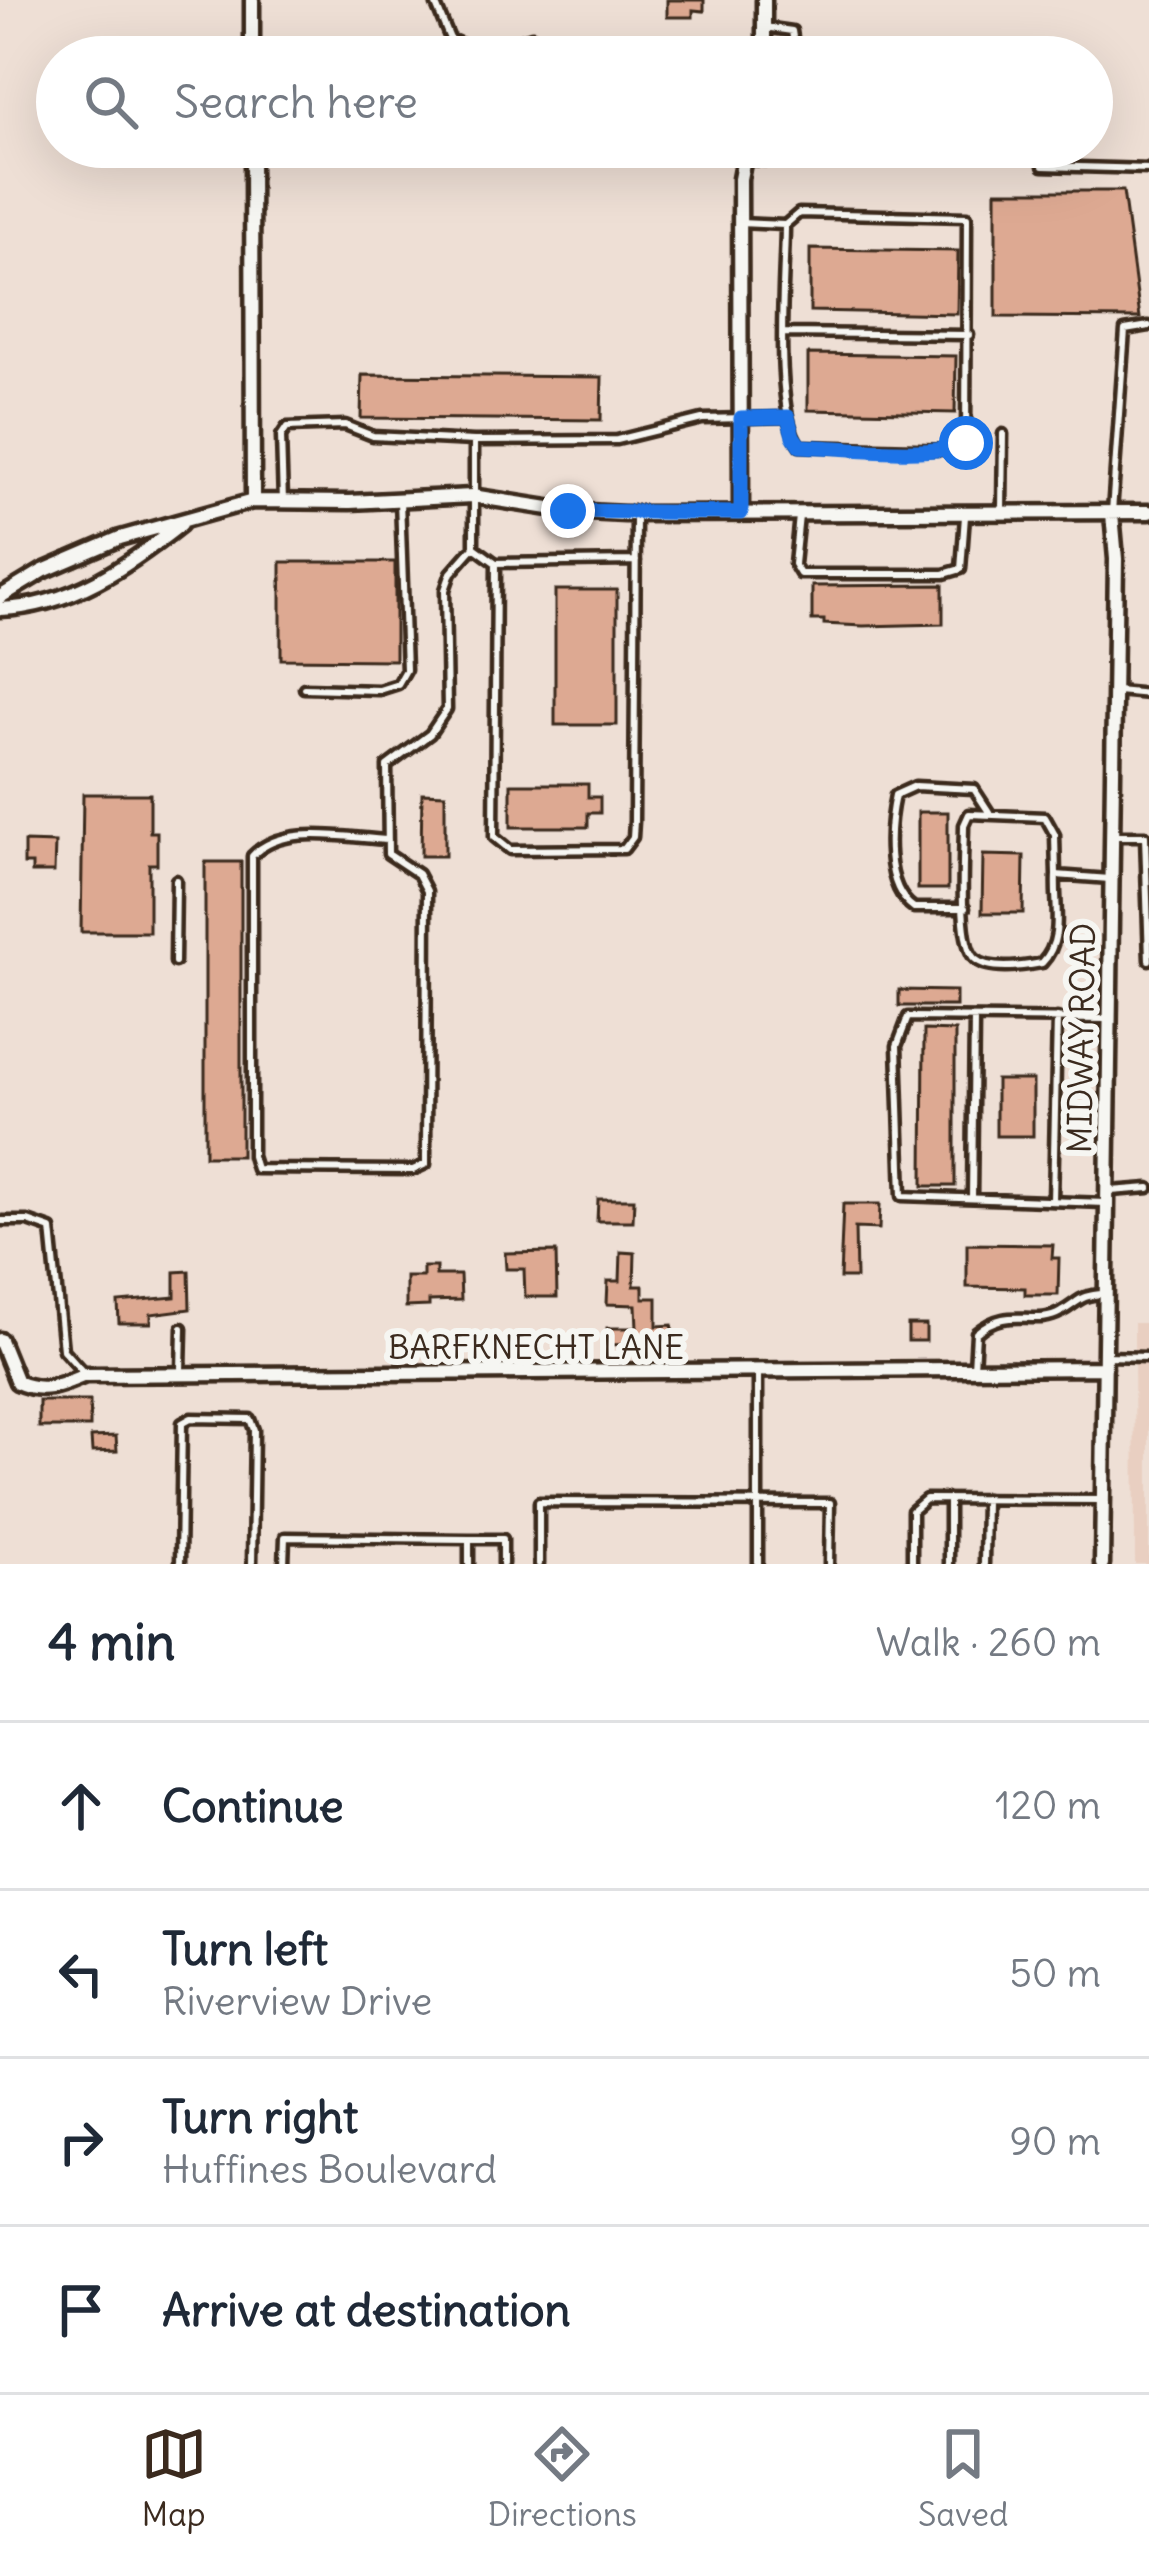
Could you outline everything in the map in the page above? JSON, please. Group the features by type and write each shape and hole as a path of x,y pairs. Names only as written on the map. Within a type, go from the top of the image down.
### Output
{"street":[{"path":"252,0 252,36"},
{"path":"764,0 764,36"},
{"path":"252,168 253,501"},
{"path":"741,513 744,168"},
{"path":"0,597 43,571 120,538 253,501 472,496 568,511 636,514 1149,512"},
{"name":"MIDWAY ROAD","path":"1102,1564 1112,514"},
{"path":"0,609 56,601 131,564 187,519"},
{"name":"BARFKNECHT LANE","path":"0,1340 17,1382 33,1390 55,1388 86,1375 974,1370 1105,1362"}],"lane":[{"path":"434,0 449,36"},
{"path":"764,27 792,31 793,36"},
{"path":"1113,168 1149,169"},
{"path":"740,223 785,225 799,213 967,217 966,443 953,449 800,446 784,398 785,225"},
{"path":"1112,514 1125,330 1149,326"},
{"path":"784,333 969,335"},
{"path":"284,502 280,460 281,436 287,427 345,425 373,436 474,441 616,440 702,419 788,417"},
{"path":"1002,513 1003,434"},
{"path":"388,840 283,836 265,842 251,856 252,1156 256,1169 263,1172 413,1170 426,1164 427,891 418,874 388,854 388,840 388,766 430,734 447,709 447,580 474,547 474,441"},
{"path":"304,688 379,690 398,684 406,670 400,500"},
{"path":"799,513 794,564 800,574 944,574 961,569 965,513"},
{"path":"496,563 494,837 510,850 624,849 633,837 634,821 636,514"},
{"path":"474,547 496,563 636,561"},
{"path":"1113,691 1149,694"},
{"path":"965,908 914,908 898,893 892,868 895,795 915,786 974,789 989,812"},
{"path":"969,814 1045,818 1055,835 1057,874 1058,937 1042,963 988,965 975,959 965,942 964,825 969,814"},
{"path":"1111,836 1147,836 1149,960"},
{"path":"1057,874 1110,879"},
{"path":"175,962 176,880"},
{"path":"1107,1019 908,1017 897,1046 902,1196 1053,1201 1149,1188"},
{"path":"972,1198 974,1018"},
{"path":"1053,1201 1057,1018"},
{"path":"0,1221 28,1221 51,1228 63,1350 86,1375"},
{"path":"974,1370 976,1333 992,1319 1059,1314 1085,1294 1105,1294"},
{"path":"181,1375 182,1328"},
{"path":"1105,1362 1149,1357"},
{"path":"758,1372 758,1564"},
{"path":"180,1564 182,1424 191,1418 250,1419 254,1430 252,1564"},
{"path":"912,1564 912,1511 926,1499 1102,1500"},
{"path":"949,1499 949,1564"},
{"path":"984,1564 985,1499"},
{"path":"539,1564 539,1502 830,1503 829,1564"},
{"path":"284,1564 285,1537 503,1539 503,1564"},
{"path":"469,1564 470,1539"}],"shaded area":[{"path":"1134,1323 1149,1323 1149,1564 1135,1564"}],"building":[{"path":"667,0 704,0 704,11 693,10 693,17 667,17"},
{"path":"996,191 1123,191 1140,318 996,317"},
{"path":"810,249 958,251 957,314 810,311"},
{"path":"808,354 956,356 955,413 808,410"},
{"path":"362,375 602,377 601,420 361,418"},
{"path":"281,562 395,562 395,660 281,659"},
{"path":"943,585 943,624 863,626 812,620 812,586"},
{"path":"555,590 617,590 617,725 555,725"},
{"path":"511,784 588,784 588,797 600,797 600,813 588,813 588,827 511,827"},
{"path":"422,793 445,794 445,856 421,856"},
{"path":"83,794 150,794 150,832 157,832 157,864 149,864 149,932 81,932"},
{"path":"918,812 948,812 948,889 918,889"},
{"path":"24,842 55,843 54,872 32,872 32,864 24,864"},
{"path":"983,855 1024,856 1023,913 982,913"},
{"path":"205,862 241,862 241,1156 205,1156"},
{"path":"899,990 956,991 956,1006 899,1006"},
{"path":"924,1030 955,1031 955,1186 923,1186"},
{"path":"996,1080 1033,1080 1033,1136 996,1136"},
{"path":"598,1199 634,1199 633,1221 597,1221"},
{"path":"843,1204 880,1204 879,1229 855,1228 856,1278 840,1278"},
{"path":"967,1244 1053,1245 1052,1258 1059,1258 1058,1295 1025,1295 1025,1288 967,1287"},
{"path":"556,1252 557,1297 525,1297 524,1269 506,1269 505,1253"},
{"path":"621,1252 635,1253 634,1286 643,1286 643,1298 657,1298 657,1326 672,1325 673,1343 607,1345 607,1328 637,1328 636,1305 607,1304 608,1281 620,1281"},
{"path":"423,1267 436,1267 436,1275 460,1275 461,1300 406,1307 406,1277 423,1277"},
{"path":"189,1271 190,1309 151,1314 151,1323 119,1323 118,1302 175,1297 175,1272"},
{"path":"908,1325 926,1325 926,1341 908,1341"},
{"path":"39,1401 90,1401 90,1427 39,1427"},
{"path":"116,1436 117,1451 92,1452 91,1437"}],"route":[{"path":"568,511 741,513 741,418 788,417 800,446 926,450 953,449 966,443"}]}
